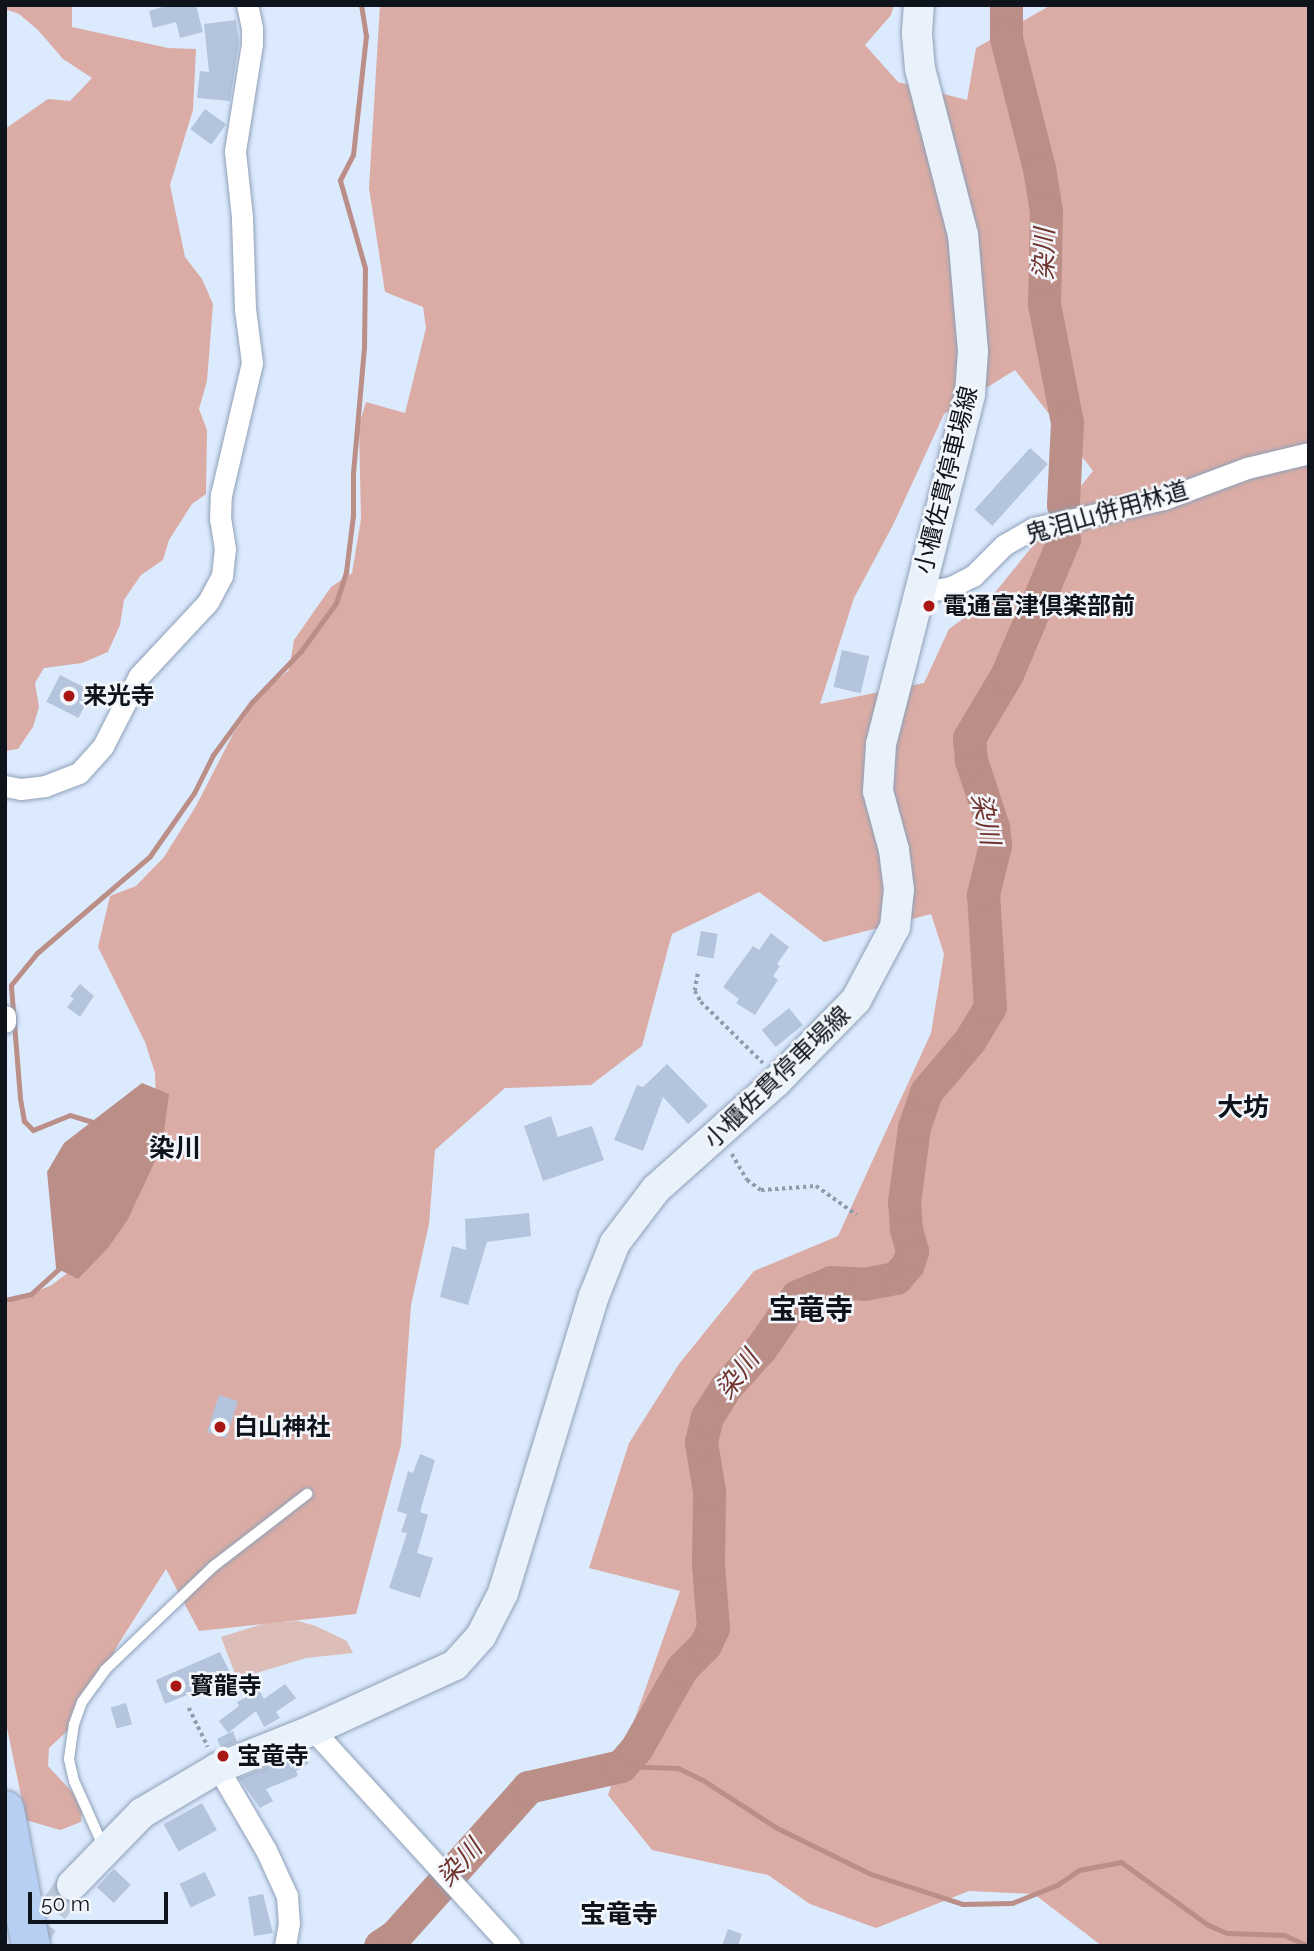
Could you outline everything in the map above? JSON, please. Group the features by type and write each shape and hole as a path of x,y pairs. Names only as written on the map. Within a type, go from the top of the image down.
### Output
{"highway":[{"path":"5,1810 31,1946"}],"main road":[{"name":"小櫃佐貫停車場線","path":"72,1885 104,1848 142,1812 218,1768 313,1730 456,1665 481,1636 503,1593 594,1296 615,1243 656,1189 721,1134 856,1000 895,927 900,891 894,850 878,791 881,744 970,394 973,351 963,235 919,69 919,5"}],"street":[{"path":"5,786 21,789 45,786 79,773 103,746 139,676 208,602 222,576 225,549 220,519 221,495 252,363 245,309 242,217 235,152 251,44 252,29 247,5"},
{"name":"鬼泪山併用林道","path":"918,593 951,587 973,576 1003,545 1034,528 1164,499 1247,468 1309,453"},
{"path":"5,1016 5,1022"},
{"path":"313,1730 510,1946"},
{"path":"218,1768 267,1850 287,1896 289,1923 285,1946"}],"lane":[{"path":"104,1848 74,1781 69,1759 72,1733 82,1702 105,1670 214,1566 307,1494"}],"path":[{"path":"698,974 695,991 701,1002 750,1049 776,1082"},
{"path":"721,1134 747,1180 761,1189 816,1186 858,1215"},
{"path":"189,1708 218,1768"}],"shaded area":[{"path":"5,5 72,5 72,27 168,48 196,49 193,110 170,185 185,257 202,279 213,304 207,381 199,409 207,430 206,494 192,504 169,540 163,560 141,575 124,600 120,625 108,652 82,663 44,668 35,683 39,707 33,727 18,749 5,751 5,129 48,99 70,101 92,78 63,59 38,30 19,14 5,9"},
{"path":"380,5 894,5 891,15 865,45 898,82 967,100 976,48 1051,5 1309,5 1309,1946 1102,1946 1034,1894 969,1891 876,1928 810,1904 768,1875 652,1850 608,1795 680,1591 589,1568 629,1443 679,1364 754,1271 838,1236 931,1033 944,954 931,914 824,942 759,892 672,934 642,1046 591,1085 505,1088 435,1150 429,1224 411,1305 401,1445 356,1614 199,1631 166,1569 119,1643 76,1723 49,1748 48,1766 76,1796 82,1809 81,1822 60,1830 26,1820 5,1718 5,1304 52,1285 84,1260 156,1102 155,1073 145,1042 98,947 110,896 136,886 164,857 196,806 233,734 261,694 289,670 294,640 331,587 352,573 361,519 359,425 366,402 405,413 426,328 423,307 385,292 369,188","holes":["1015,370 1093,471 989,600 949,629 924,683 820,704 854,598 893,525 944,414"]},
{"path":"142,1083 169,1094 162,1146 128,1219 108,1248 78,1279 56,1268 47,1172 64,1143"},
{"path":"298,1621 316,1626 347,1641 353,1653 306,1658 237,1679 221,1637 266,1623"}],"building":[{"path":"169,5 196,5 203,32 180,38 176,22 153,28 149,11"},
{"path":"236,20 239,43 230,101 197,98 200,71 209,72 204,24"},
{"path":"205,109 226,124 211,145 190,129"},
{"path":"1030,448 1048,464 992,526 974,510"},
{"path":"842,650 869,656 861,693 833,687"},
{"name":"来光寺","path":"60,675 92,691 78,718 46,702"},
{"path":"701,931 718,934 713,959 697,956"},
{"path":"771,933 789,947 777,964 780,966 773,976 778,980 755,1015 736,1003 739,999 723,987 753,946 759,950"},
{"path":"80,984 94,996 80,1017 67,1007 74,999 70,996"},
{"path":"789,1008 803,1025 776,1047 762,1030"},
{"path":"667,1064 708,1106 688,1124 663,1097 643,1151 614,1140 637,1085 643,1087"},
{"path":"551,1116 558,1137 592,1126 604,1160 543,1181 524,1126"},
{"path":"529,1213 531,1236 487,1242 468,1305 440,1297 452,1246 466,1250 465,1219"},
{"path":"219,1395 238,1401 226,1438 207,1432"},
{"path":"420,1454 435,1460 420,1512 428,1515 417,1553 433,1558 420,1598 389,1588 407,1533 401,1532 407,1514 397,1511 408,1471 413,1473"},
{"path":"220,1652 233,1679 165,1704 156,1680"},
{"path":"285,1684 296,1698 276,1712 280,1718 264,1727 256,1711 228,1733 219,1721 239,1706 237,1702 259,1690 264,1699"},
{"path":"126,1703 132,1724 117,1729 111,1707"},
{"path":"233,1731 237,1742 221,1748 217,1739"},
{"path":"303,1753 309,1763 296,1771 298,1776 266,1789 273,1801 260,1808 239,1778"},
{"path":"202,1803 217,1830 179,1851 164,1824"},
{"path":"114,1869 131,1885 114,1903 97,1887"},
{"path":"205,1872 216,1896 191,1907 180,1884"},
{"path":"263,1894 273,1933 254,1936 248,1897"},
{"path":"728,1929 742,1934 738,1946 722,1946"}],"waterway":[{"path":"96,1123 70,1115 33,1130 24,1121 11,985 37,953 150,856 194,793 213,755 252,702 301,651 336,603 346,572 353,515 353,473 364,347 365,268 340,180 353,155 366,36 361,5"},
{"name":"染川","path":"1006,5 1006,38 1039,168 1046,211 1044,304 1067,422 1063,505"},
{"name":"染川","path":"380,1946 395,1936 528,1787 621,1766 636,1749 682,1668 705,1645 713,1628 708,1564 709,1491 701,1442 707,1417 725,1388 761,1348 797,1296 831,1282 864,1284 896,1278 908,1264 912,1251 906,1229 904,1202 914,1127 926,1092 970,1040 990,1007 983,894 995,845 993,827 971,760 969,738 1007,674 1064,539"},
{"path":"5,1300 31,1294 63,1265"},
{"path":"621,1766 678,1768 701,1779 777,1828 871,1874 962,1904 1012,1903 1057,1885 1079,1870 1121,1862 1208,1925 1227,1933 1284,1935 1309,1946"}],"tunnel":[{"path":"26,1946 72,1885"}],"place":[{"name":"電通富津倶楽部前","path":"929,606"},
{"name":"来光寺","path":"69,696"},
{"name":"白山神社","path":"220,1427"},
{"name":"寳龍寺","path":"176,1686"},
{"name":"宝竜寺","path":"223,1756"}],"district":[{"name":"大坊","path":"1243,1108"},
{"name":"染川","path":"175,1149"},
{"name":"宝竜寺","path":"811,1310"},
{"name":"宝竜寺","path":"619,1915"}]}
